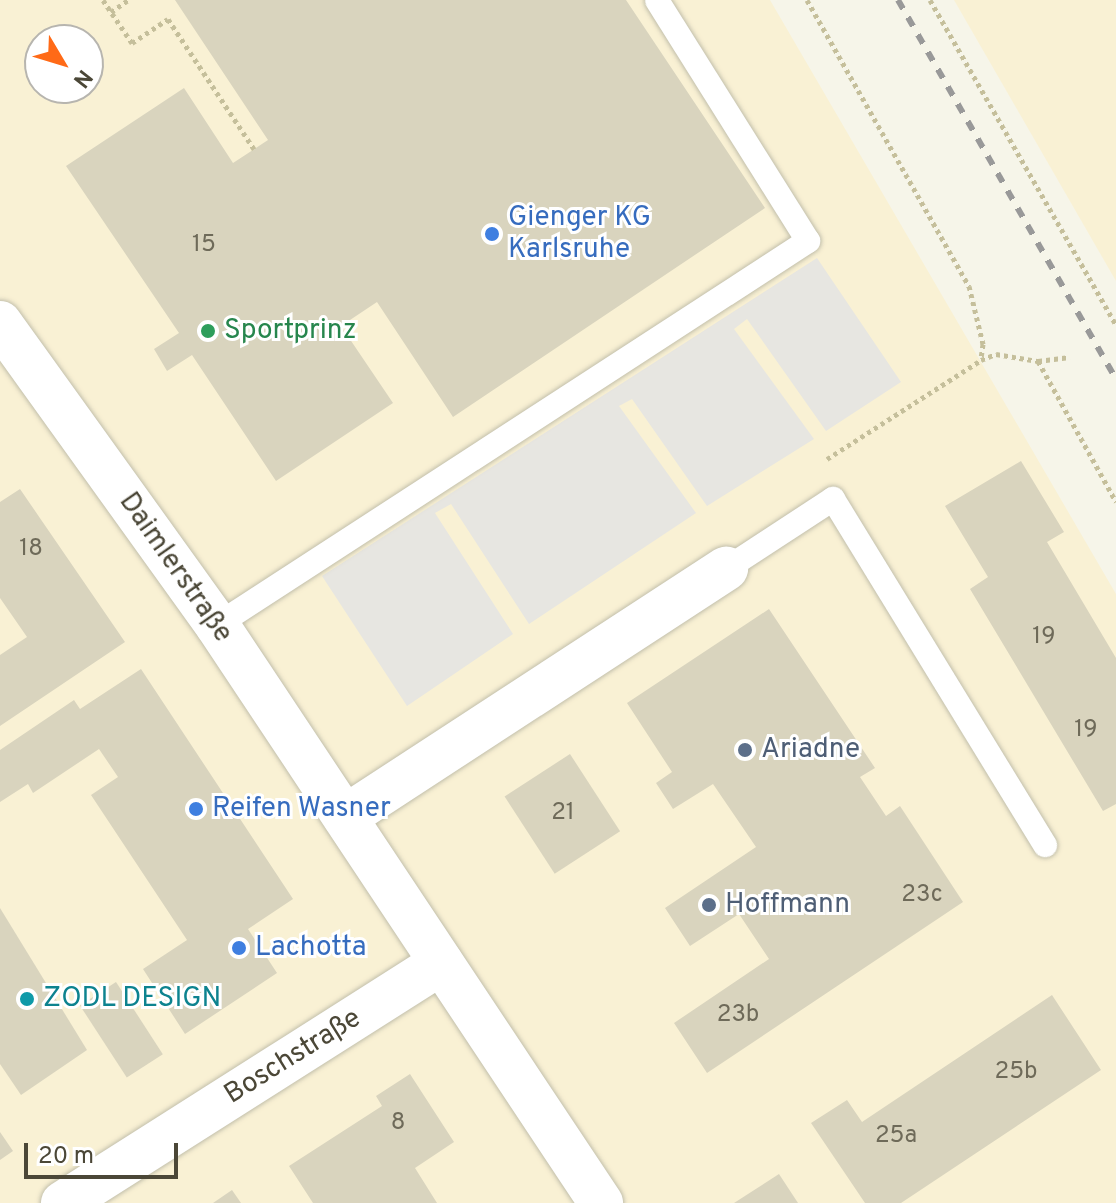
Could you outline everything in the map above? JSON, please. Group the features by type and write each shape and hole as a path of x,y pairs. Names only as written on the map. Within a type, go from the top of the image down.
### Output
{"street":[{"name":"Daimlerstraße","path":"0,323 217,625 601,1203"},
{"path":"345,817 726,569"},
{"name":"Boschstraße","path":"63,1203 441,963"}],"lane":[{"path":"217,625 808,241 657,0"},
{"path":"726,569 833,499 1045,845"}],"path":[{"path":"103,0 132,43 168,19 254,149"},
{"path":"111,12 128,0"},
{"path":"807,0 969,286 983,344 981,360"},
{"path":"930,0 1116,325"},
{"path":"817,465 981,360 996,354 1038,361 1070,357"},
{"path":"1038,361 1116,502"}],"shaded area":[{"path":"0,0 770,0 1116,594 1116,1203 0,1203"},
{"path":"954,0 1116,0 1116,281"},
{"path":"817,258 901,382 826,431 747,319 734,329 814,439 707,506 632,399 619,406 696,513 529,624 451,504 435,513 513,634 407,706 322,576"}],"building":[{"path":"175,0 626,0 765,208 453,417 377,302 341,326 393,403 276,481 192,355 167,371 154,349 179,333 66,166 184,88 233,163 268,140"},
{"path":"1021,461 1064,532 1047,542 1116,658 1116,804 1103,811 970,589 988,577 945,506"},
{"path":"20,489 125,642 0,726 0,655 27,637 0,598 0,502"},
{"path":"769,609 875,768 860,777 886,816 900,806 963,902 707,1073 674,1023 769,959 739,914 690,946 665,908 756,847 713,784 673,809 656,783 672,772 627,703"},
{"path":"141,669 293,899 248,929 277,973 185,1034 143,969 187,940 91,795 118,777 99,749 33,793 28,784 0,802 0,750 74,700 80,709"},
{"path":"570,754 620,831 555,874 505,796"},
{"name":"ZODL DESIGN","path":"0,908 87,1050 21,1095 0,1064"},
{"path":"116,982 163,1054 127,1078 80,1005"},
{"path":"1052,995 1101,1070 901,1203 865,1203 811,1123 847,1100 862,1122"},
{"path":"410,1074 454,1142 415,1168 437,1203 313,1203 289,1166 382,1106 376,1096"},
{"path":"0,1132 13,1151 0,1160"},
{"path":"779,1174 798,1203 734,1203"},
{"path":"232,1190 241,1203 213,1203"}],"railway":[{"path":"898,0 1116,379"}],"place":[{"name":"Gienger KG Karlsruhe","path":"492,234"},
{"name":"Sportprinz","path":"208,331"},
{"name":"Ariadne","path":"745,750"},
{"name":"Reifen Wasner","path":"196,809"},
{"name":"Hoffmann","path":"709,905"},
{"name":"Lachotta","path":"239,948"},
{"name":"ZODL DESIGN","path":"27,999"}]}
